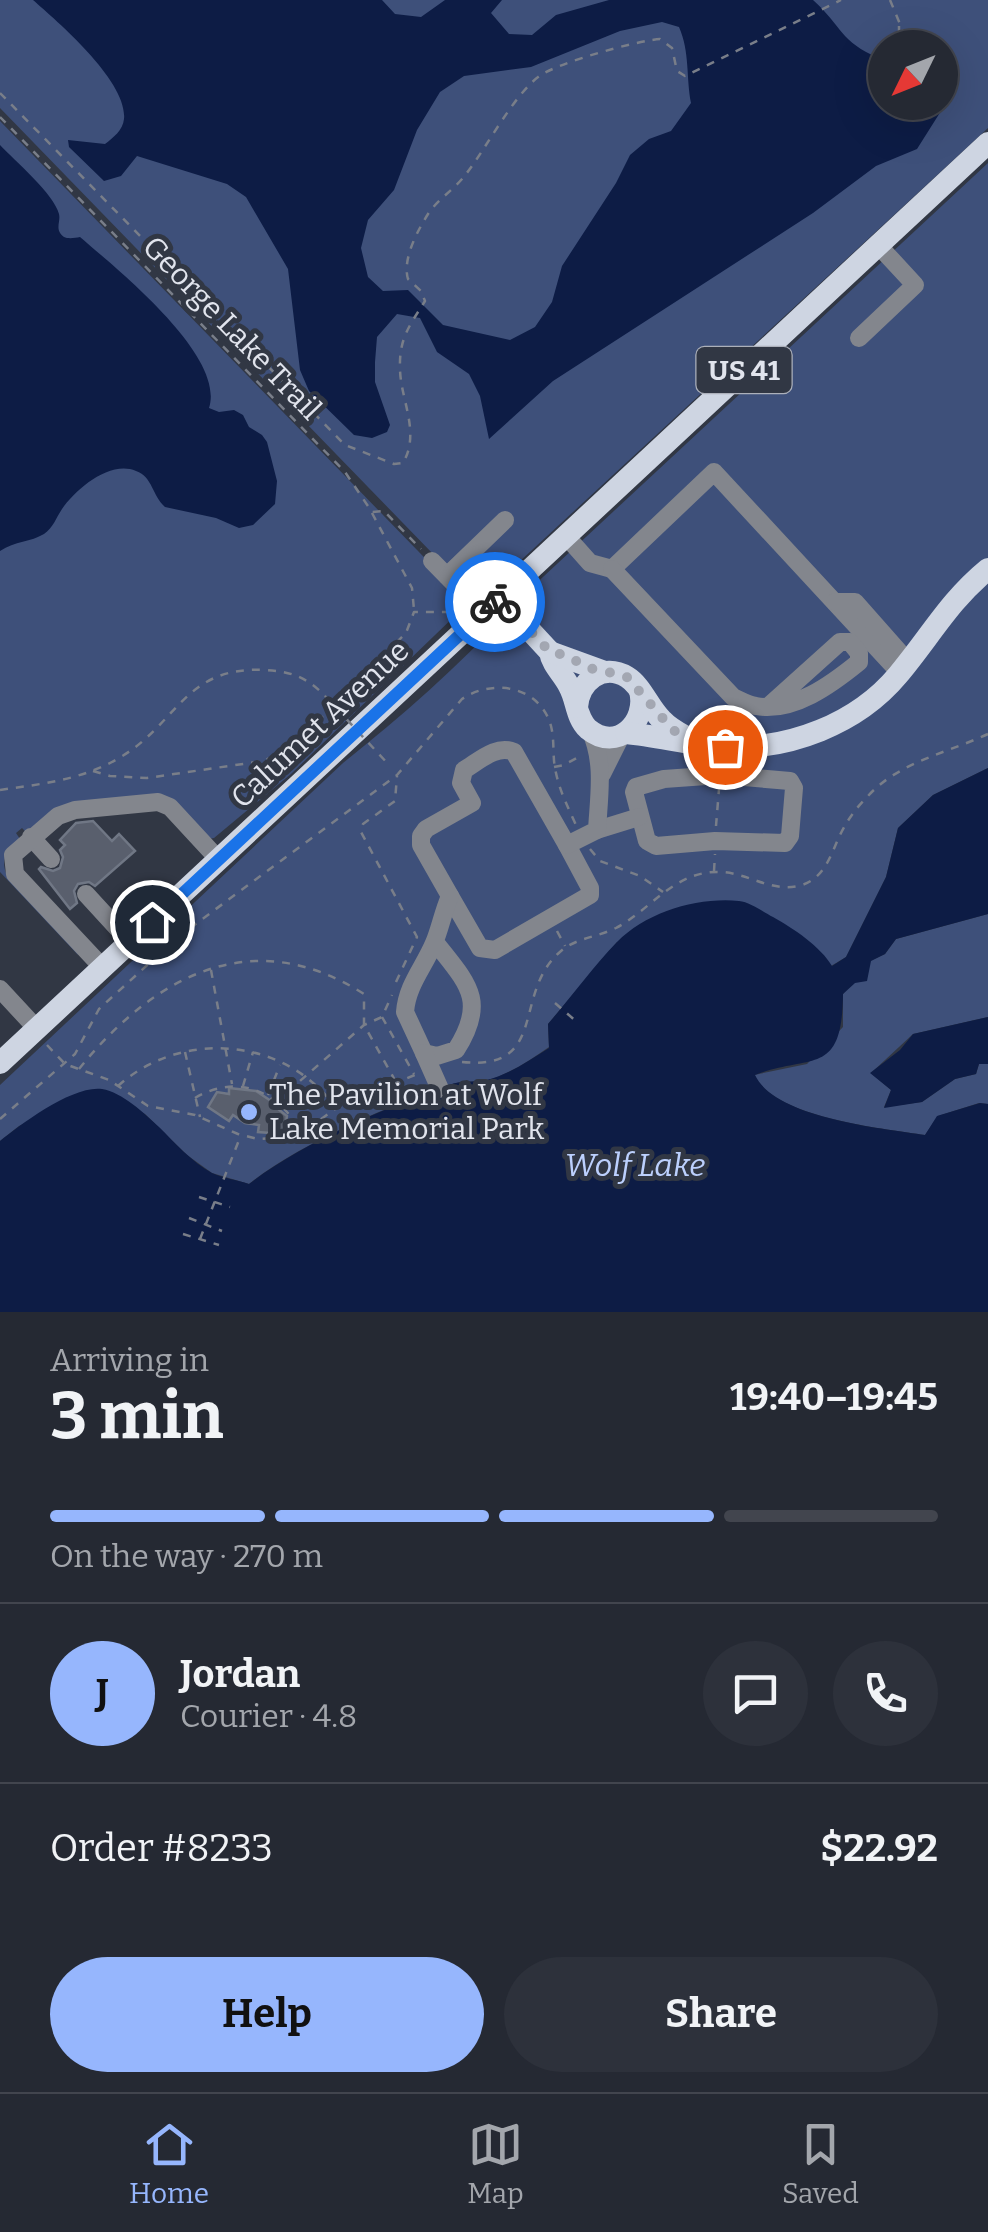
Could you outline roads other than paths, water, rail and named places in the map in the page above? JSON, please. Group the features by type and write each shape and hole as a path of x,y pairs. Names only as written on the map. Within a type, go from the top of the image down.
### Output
{"main road":[{"name":"Calumet Avenue","path":"0,1063 482,607 566,536 988,143"},
{"path":"550,652 594,741 624,734 744,747 778,744 813,734 860,708 904,668 947,608 988,569"},
{"path":"482,607 550,652 626,676 662,720 695,743"},
{"path":"577,707 581,688 604,672"},
{"path":"624,734 634,727 642,710 640,691"}],"street":[{"path":"859,338 915,285 878,245"},
{"path":"612,569 714,472 834,602 904,668"},
{"path":"447,576 505,520"},
{"path":"566,536 590,563 612,569 733,697 756,707 770,705 796,701 839,679 859,662 859,652 850,642 840,642 770,705"},
{"path":"432,561 482,607"},
{"path":"602,774 624,734"},
{"path":"594,741 602,774 597,830"},
{"path":"500,749 514,752 567,845 590,895 495,950 487,950 480,948 421,844 421,836 426,829 472,804 461,783 464,770 500,749"},
{"path":"720,775 790,781 793,801 790,836 785,843 715,841 656,846 647,841 638,817 634,792 642,783 720,775"},
{"path":"103,968 15,874 12,855 48,821 75,810 158,802 170,807 218,860"},
{"path":"567,845 638,817"},
{"path":"31,838 51,859"},
{"path":"86,894 130,942"},
{"path":"440,1089 423,1065 407,1022 406,1003 435,942 450,896"},
{"path":"423,1065 456,1050 468,1032 474,1010 466,982 435,942"},
{"path":"0,989 37,1029"}],"water":[{"path":"33,0 382,0 395,14 421,17 445,0 502,0 491,13 509,34 532,35 556,15 609,0 813,0 849,39 868,53 868,120 935,120 917,149 876,166 813,213 553,381 489,439 480,396 469,374 437,352 420,318 397,314 377,337 375,362 375,382 390,425 387,432 372,438 354,435 309,391 300,370 288,269 246,197 227,184 137,156 121,176 104,181 69,147 68,140 105,144 124,119 115,88 74,38","holes":["662,22 679,27 691,103 671,131 649,139 630,155 562,266 552,302 535,327 510,340 443,325 408,290 383,291 368,277 361,248 368,220 394,190 417,130 440,92 464,76 531,67 620,31"]},
{"path":"0,145 50,197 59,214 61,234 67,238 80,237 142,292 186,340 210,387 209,408 219,412 234,410 243,415 249,427 267,442 277,481 275,504 253,525 239,528 216,518 165,507 142,474 115,469 76,493 44,534 0,551"},
{"name":"Wolf Lake","path":"988,768 988,914 896,939 885,954 871,961 867,981 855,983 843,994 837,1039 830,1051 808,1062 755,1075 766,1090 806,1111 925,1135 937,1116 988,1104 988,1312 0,1312 0,1141 48,1107 90,1089 110,1091 140,1110 205,1169 249,1184 293,1155 372,1115 454,1083 495,1077 549,1048 548,1024 608,952 629,931 674,909 723,900 748,903 806,939 832,966 846,957 886,877 898,828 933,795"},
{"path":"988,1017 988,1064 979,1064 976,1074 955,1079 922,1102 884,1108 891,1090 870,1073 900,1050 913,1034"}],"place":[{"name":"The Pavilion at Wolf Lake Memorial Park","path":"249,1112"}]}
